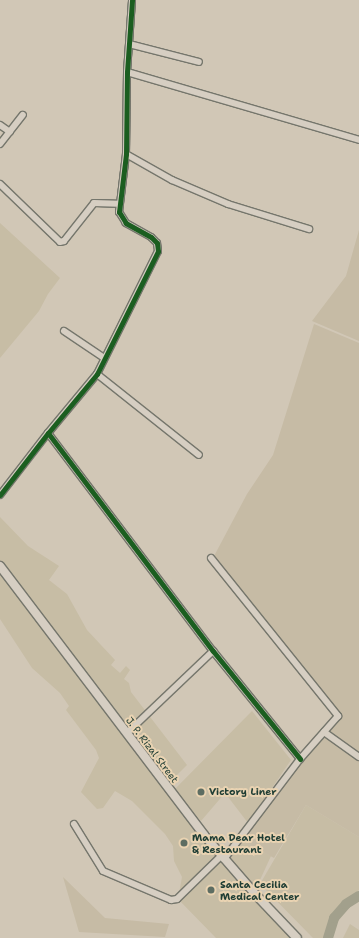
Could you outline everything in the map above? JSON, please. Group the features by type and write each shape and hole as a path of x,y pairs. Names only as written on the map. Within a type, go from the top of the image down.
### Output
{"main road":[{"name":"J. P. Rizal Street","path":"0,566 223,858 297,938"}],"street":[{"path":"0,495 48,433 97,374 158,251 157,244 151,237 126,223 119,212 118,204 126,154 127,72 132,0"},
{"path":"129,44 199,62"},
{"path":"127,72 359,140"},
{"path":"0,144 23,116"},
{"path":"0,125 10,132"},
{"path":"126,154 172,180 228,204 310,229"},
{"path":"0,184 60,242 64,241 94,203 118,204"},
{"path":"64,331 104,358"},
{"path":"97,374 199,455"},
{"path":"48,433 213,651 300,759"},
{"path":"74,824 102,871 171,900 177,899 223,858 300,759 338,716 210,558"},
{"path":"127,733 213,651"},
{"path":"324,732 359,757"}],"shaded area":[{"path":"0,223 60,278 48,294 39,311 0,358"},
{"path":"359,230 359,341 312,321 346,276"},
{"path":"314,324 359,343 359,754 326,730 339,714 213,558 247,494 273,455"},
{"path":"0,517 28,546 59,566 49,580 67,594 87,630 115,660 111,665 120,673 126,666 130,670 124,679 129,683 131,692 187,765 169,783 225,860 238,838 271,856 254,893 298,938 216,938 178,899 182,877 174,861 173,846 165,834 132,801 115,791 103,808 97,809 81,792 99,758 96,750 66,710 69,706 60,693 32,668 0,619"},
{"path":"252,711 291,760 248,823 225,793 201,821 174,790"},
{"path":"324,732 359,757 359,837 306,805 274,858 240,839"},
{"path":"306,805 359,837 359,890 337,909 329,938 313,938 260,884"},
{"path":"63,877 105,918 169,924 165,937 79,932"},
{"path":"350,924 359,930 359,938 343,938"}],"waterway":[{"path":"328,938 334,918 346,904 359,896"}],"cycle path":[{"path":"48,433 97,374 158,251 157,243 151,237 126,223 119,212 126,154 127,72 132,0"},
{"path":"0,495 48,433 213,651 300,759"}],"place":[{"name":"Victory Liner","path":"201,792"},
{"name":"Mama Dear Hotel & Restaurant","path":"184,843"},
{"name":"Santa Cecilia Medical Center","path":"211,890"}]}
